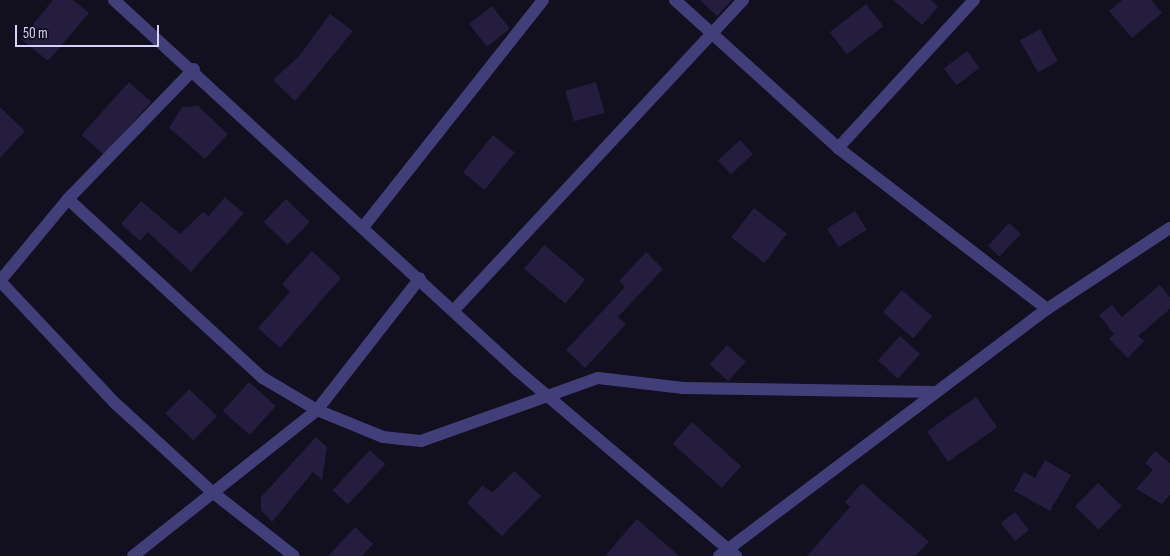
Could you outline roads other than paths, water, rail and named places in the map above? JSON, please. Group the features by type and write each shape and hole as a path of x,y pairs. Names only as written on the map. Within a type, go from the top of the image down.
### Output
{"street":[{"path":"114,0 125,5 547,396 727,553 934,392 1047,309 1170,228"},
{"path":"364,226 543,0"},
{"path":"675,0 838,148 1047,309"},
{"path":"454,310 743,0"},
{"path":"838,148 974,0"},
{"path":"194,69 68,199 0,281 115,403 211,491 294,556"},
{"path":"68,199 263,378 317,410 383,438 420,441 598,378 683,388 934,392"},
{"path":"134,556 211,491 317,410 420,278"}]}
